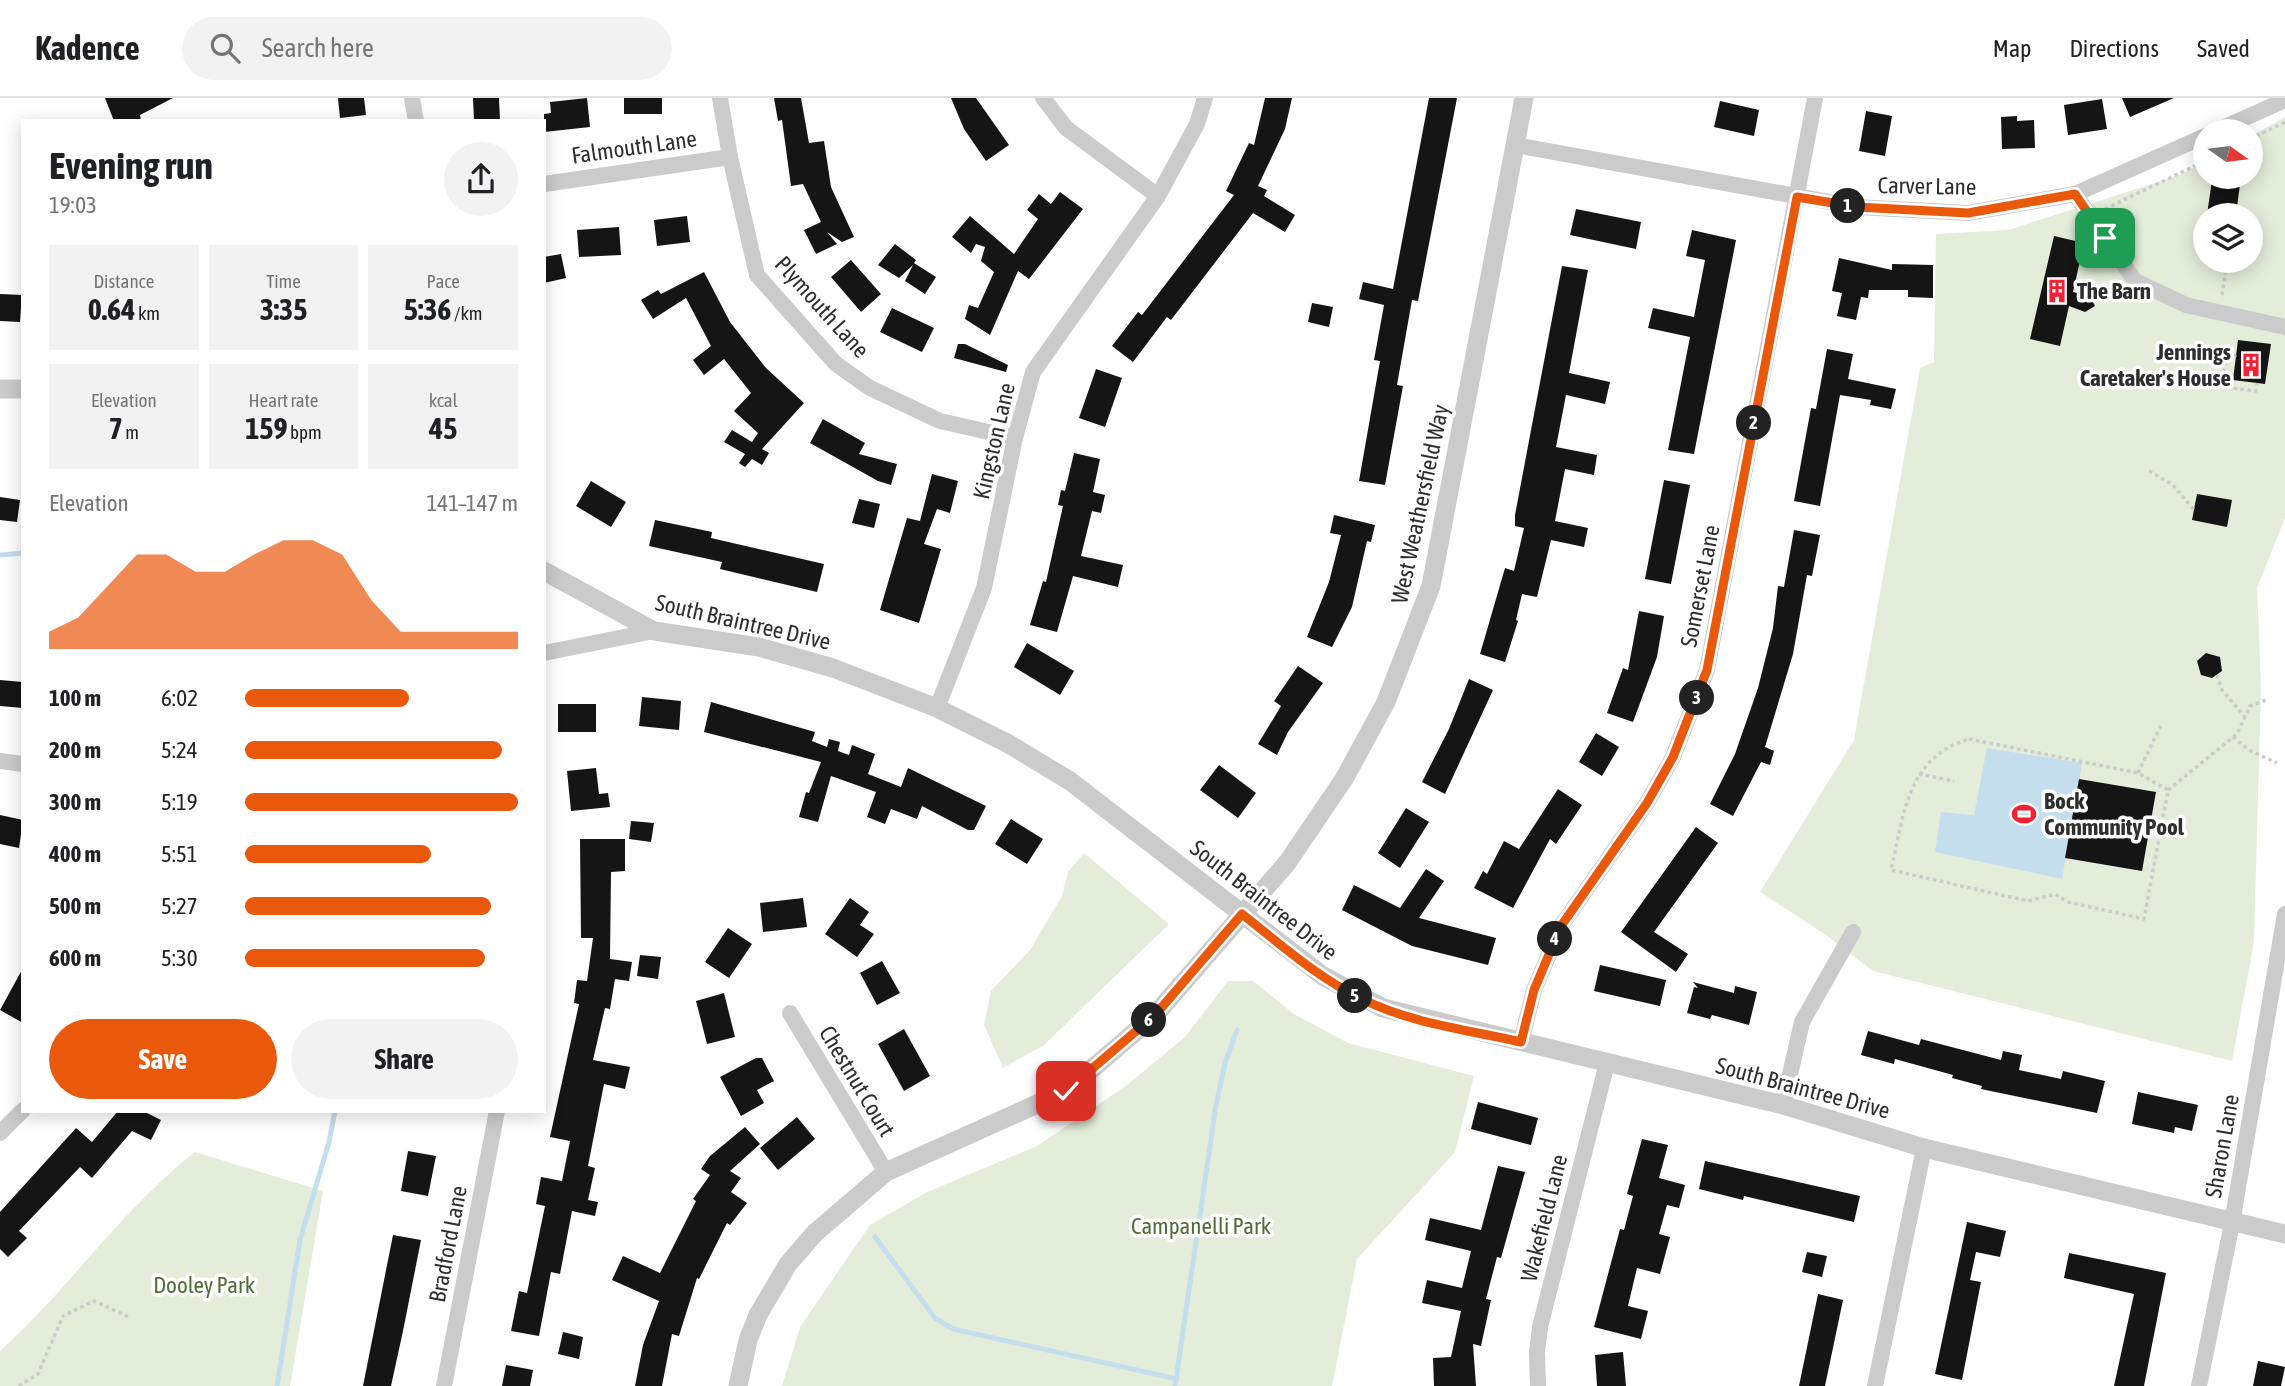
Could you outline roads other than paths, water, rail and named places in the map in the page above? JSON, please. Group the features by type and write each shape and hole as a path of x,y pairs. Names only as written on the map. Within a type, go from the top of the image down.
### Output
{"street":[{"path":"412,98 416,119"},
{"name":"Plymouth Lane","path":"720,98 730,157 757,275 836,364 870,388 940,421 1015,438"},
{"path":"1043,98 1066,128 1158,195"},
{"name":"Kingston Lane","path":"937,708 984,588 1015,438 1033,372 1158,195 1197,124 1205,98"},
{"name":"West Weathersfield Way","path":"738,1386 748,1340 758,1315 788,1264 815,1233 886,1172 1066,1091 1156,1014 1302,842 1344,779 1386,702 1415,633 1437,559 1524,98"},
{"name":"Somerset Lane","path":"1521,1042 1534,990 1561,926 1647,803 1673,757 1707,670 1815,98"},
{"path":"2243,119 2285,100"},
{"name":"Carver Lane","path":"1515,145 1857,207 1968,213 2075,194 2193,141"},
{"name":"Falmouth Lane","path":"546,184 730,157"},
{"path":"2075,194 2135,281 2186,304 2285,327"},
{"path":"0,389 21,389"},
{"name":"South Braintree Drive","path":"546,572 654,631 759,647 833,668 937,708 1007,743 1070,781 1323,976 1362,1000 1415,1017 1783,1105 1924,1148 2285,1234"},
{"path":"546,653 654,631"},
{"path":"0,761 21,764"},
{"name":"Sharon Lane","path":"2199,1386 2232,1223 2285,914"},
{"path":"1783,1105 1801,1022 1853,932"},
{"name":"Chestnut Court","path":"790,1013 886,1172"},
{"name":"Wakefield Lane","path":"1538,1386 1541,1327 1607,1063"},
{"path":"0,1133 21,1112"},
{"name":"Bradford Lane","path":"444,1386 497,1113"},
{"path":"1875,1386 1924,1148"}],"water":[{"name":"Bock Community Pool","path":"1987,748 2082,763 2062,879 1935,852 1941,812 1974,815"}],"waterway":[{"path":"0,555 21,553"},
{"path":"1175,1386 1216,1105 1225,1063 1237,1030"},
{"path":"277,1386 300,1240 329,1142 335,1113"},
{"path":"875,1237 935,1318 953,1329 1177,1379"}],"place":[{"name":"The Barn","path":"2057,291"},
{"name":"Jennings Caretaker's House","path":"2251,365"},
{"name":"Bock Community Pool","path":"2024,814"}],"park label":[{"name":"Campanelli Park","path":"1201,1226"},
{"name":"Dooley Park","path":"204,1285"}]}
